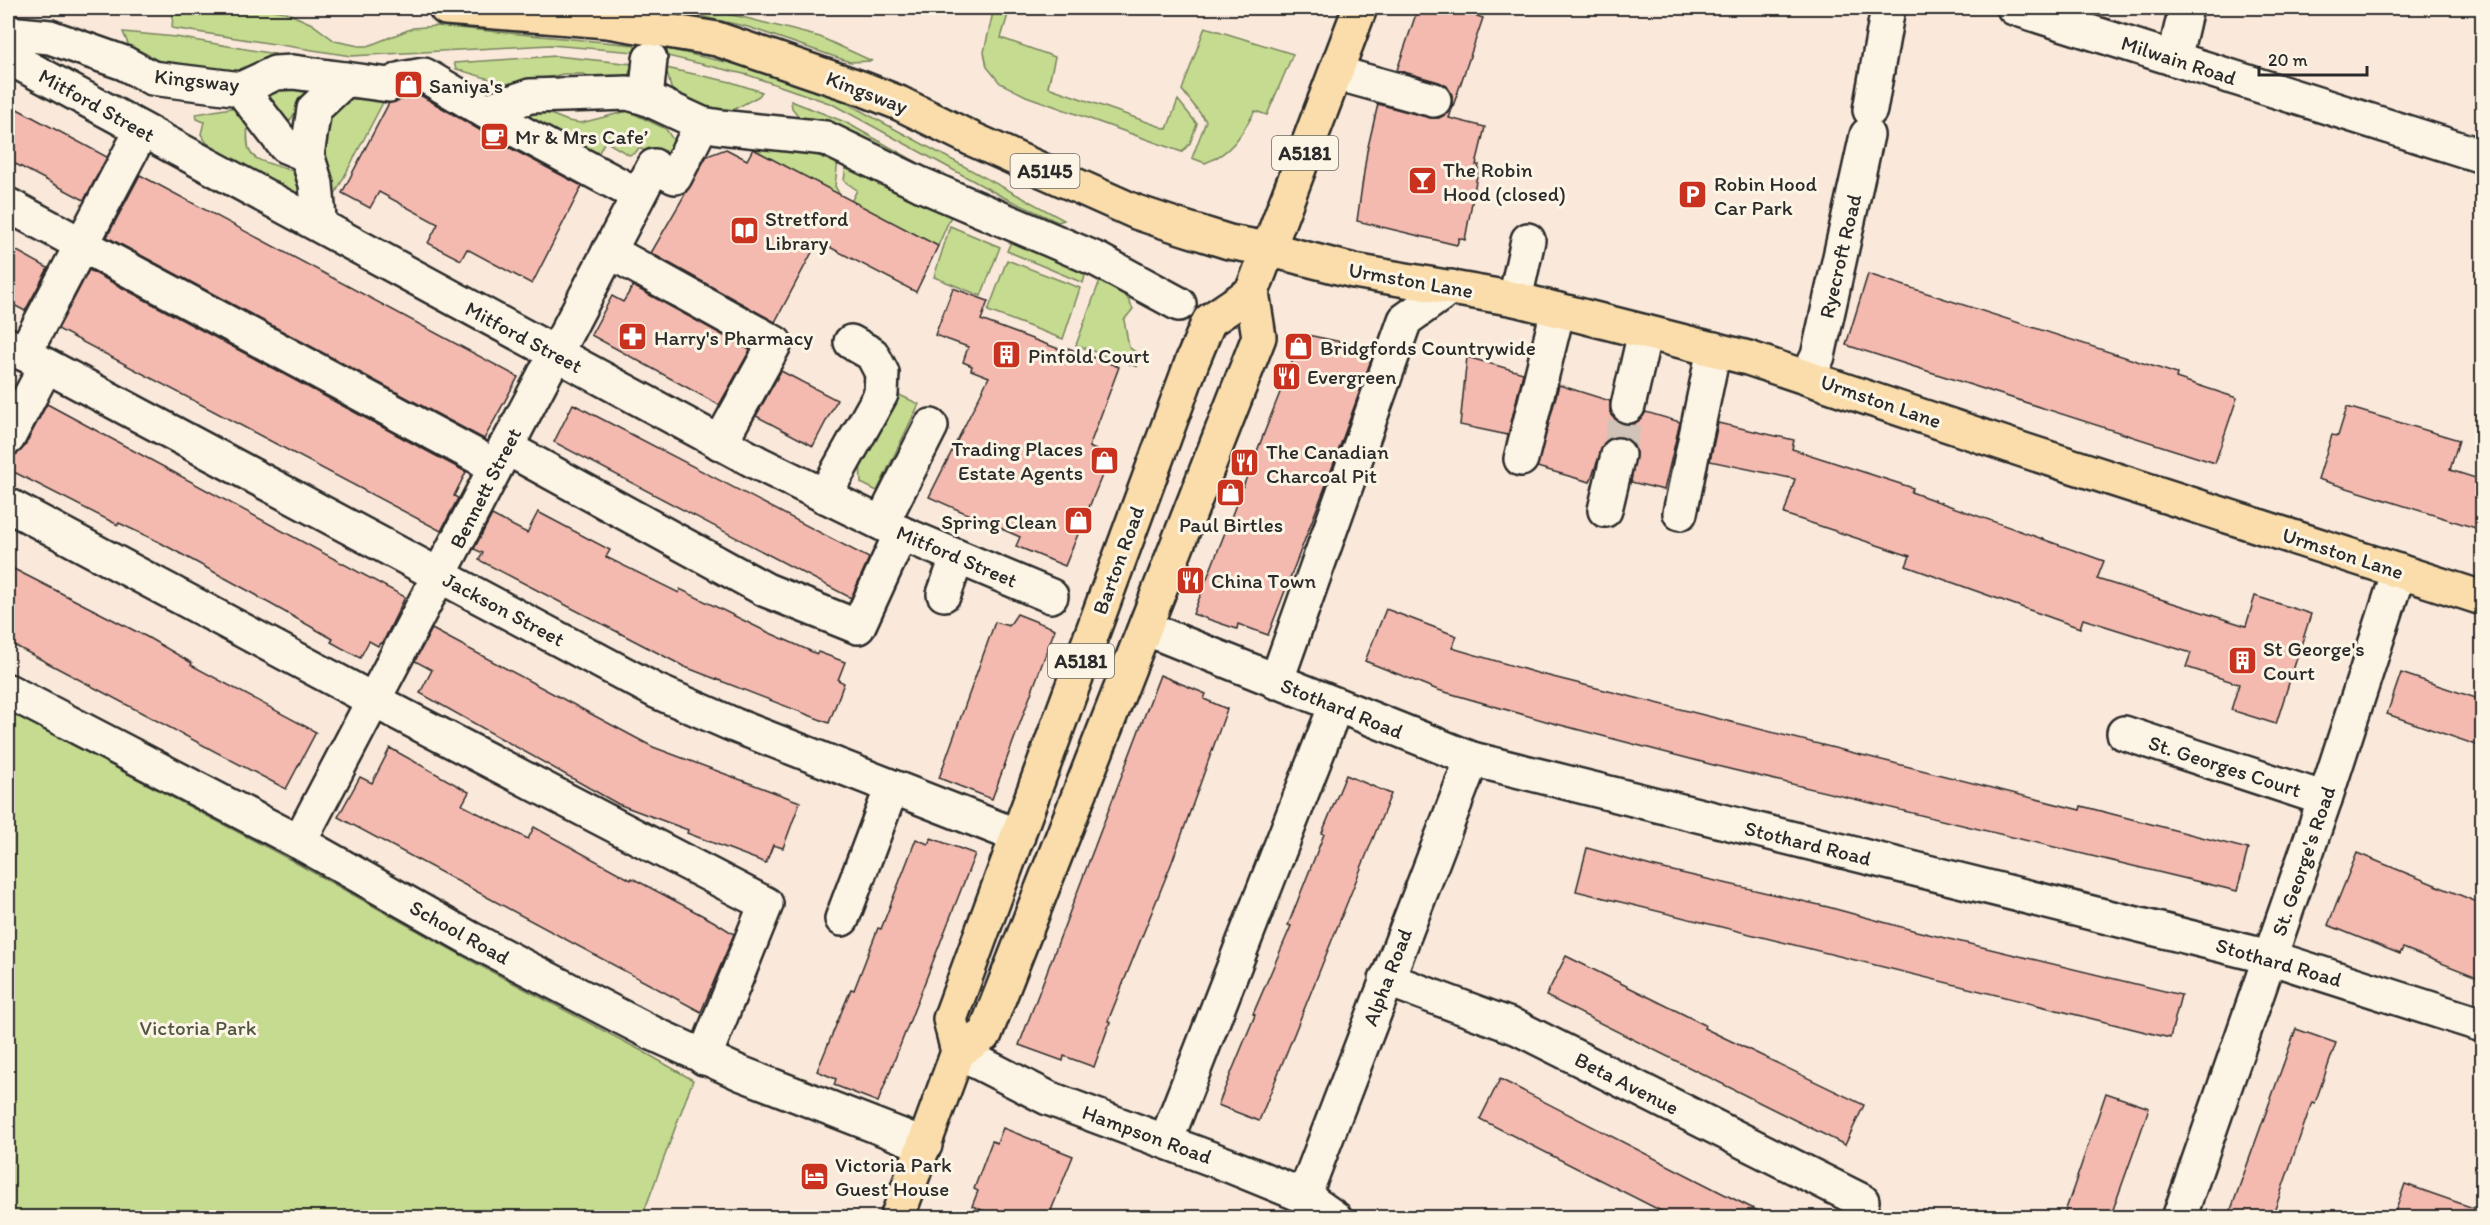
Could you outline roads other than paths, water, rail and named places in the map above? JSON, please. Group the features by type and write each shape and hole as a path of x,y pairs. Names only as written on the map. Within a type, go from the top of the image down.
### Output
{"main road":[{"name":"Kingsway","path":"446,8 607,21 717,39 899,103 972,139 1136,212 1229,242 1268,249"},
{"name":"A5181","path":"958,1052 985,1034 1259,337 1252,292 1360,8"},
{"name":"Urmston Lane","path":"1268,249 1354,271 1515,298 1714,349 1808,376 2026,451 2482,598"},
{"name":"Barton Road","path":"958,1052 950,1019 1099,612 1209,321 1252,292"},
{"path":"1099,612 1145,628"},
{"path":"897,1218 958,1052"}],"street":[{"name":"Ryecroft Road","path":"1808,376 1818,356 1868,123 1888,8"},
{"name":"Milwain Road","path":"2014,8 2482,156"},
{"path":"2174,59 2186,8"},
{"path":"113,31 118,66"},
{"name":"Kingsway","path":"11,36 50,37 152,78 241,89 275,73 293,72 389,85 402,79 424,75 485,111"},
{"name":"Mitford Street","path":"11,36 142,130 720,443 891,528 1051,596"},
{"path":"637,96 650,59"},
{"path":"1336,73 1434,100"},
{"path":"319,218 316,184 307,155 314,109 346,79"},
{"path":"241,89 285,146 307,155"},
{"path":"485,111 530,96 637,96 702,124 720,128 825,138 920,184 1098,260 1166,292"},
{"path":"485,111 623,187"},
{"name":"Bennett Street","path":"299,842 609,251 661,170 675,177 702,124"},
{"path":"8,438 26,355 81,244 142,130"},
{"path":"8,206 766,590 858,627 891,528 931,426"},
{"path":"1515,298 1528,240"},
{"path":"609,251 774,343 720,443"},
{"path":"1276,682 1405,320 1451,287"},
{"path":"1521,459 1558,310"},
{"path":"1628,406 1645,332"},
{"path":"824,496 881,394 882,373 872,354 851,342"},
{"path":"1680,513 1714,349"},
{"name":"Jackson Street","path":"26,355 656,691 694,709 1018,836"},
{"path":"1605,510 1618,455"},
{"path":"8,505 373,700 766,904 704,1058"},
{"path":"944,594 957,558"},
{"name":"St. George's Road","path":"2179,1218 2325,799 2399,571"},
{"name":"Stothard Road","path":"1145,628 1472,759 2270,957 2482,1025"},
{"name":"School Road","path":"8,691 299,842 471,939 652,1033 704,1058 925,1145"},
{"path":"1166,1141 1336,705"},
{"name":"St. Georges Court","path":"2124,733 2325,799"},
{"name":"Alpha Road","path":"1304,1196 1472,759"},
{"path":"842,919 892,787"},
{"name":"Beta Avenue","path":"1386,979 1518,1028 1862,1201"},
{"name":"Hampson Road","path":"958,1052 1048,1098 1166,1141 1304,1196 1335,1218"}],"tunnel":[{"path":"1618,455 1628,406"}],"place":[{"name":"Saniya's","path":"408,85"},
{"name":"Mr & Mrs Cafe’","path":"494,136"},
{"name":"The Robin Hood (closed)","path":"1422,181"},
{"name":"Robin Hood Car Park","path":"1693,195"},
{"name":"Stretford Library","path":"744,230"},
{"name":"Harry's Pharmacy","path":"633,337"},
{"name":"Bridgfords Countrywide","path":"1299,347"},
{"name":"Pinfold Court","path":"1007,355"},
{"name":"Evergreen","path":"1286,376"},
{"name":"Trading Places Estate Agents","path":"1104,460"},
{"name":"The Canadian Charcoal Pit","path":"1245,463"},
{"name":"Paul Birtles","path":"1231,493"},
{"name":"Spring Clean","path":"1078,521"},
{"name":"China Town","path":"1190,580"},
{"name":"St George's Court","path":"2242,660"},
{"name":"Victoria Park Guest House","path":"814,1176"}],"park label":[{"name":"Victoria Park","path":"198,1027"}]}
